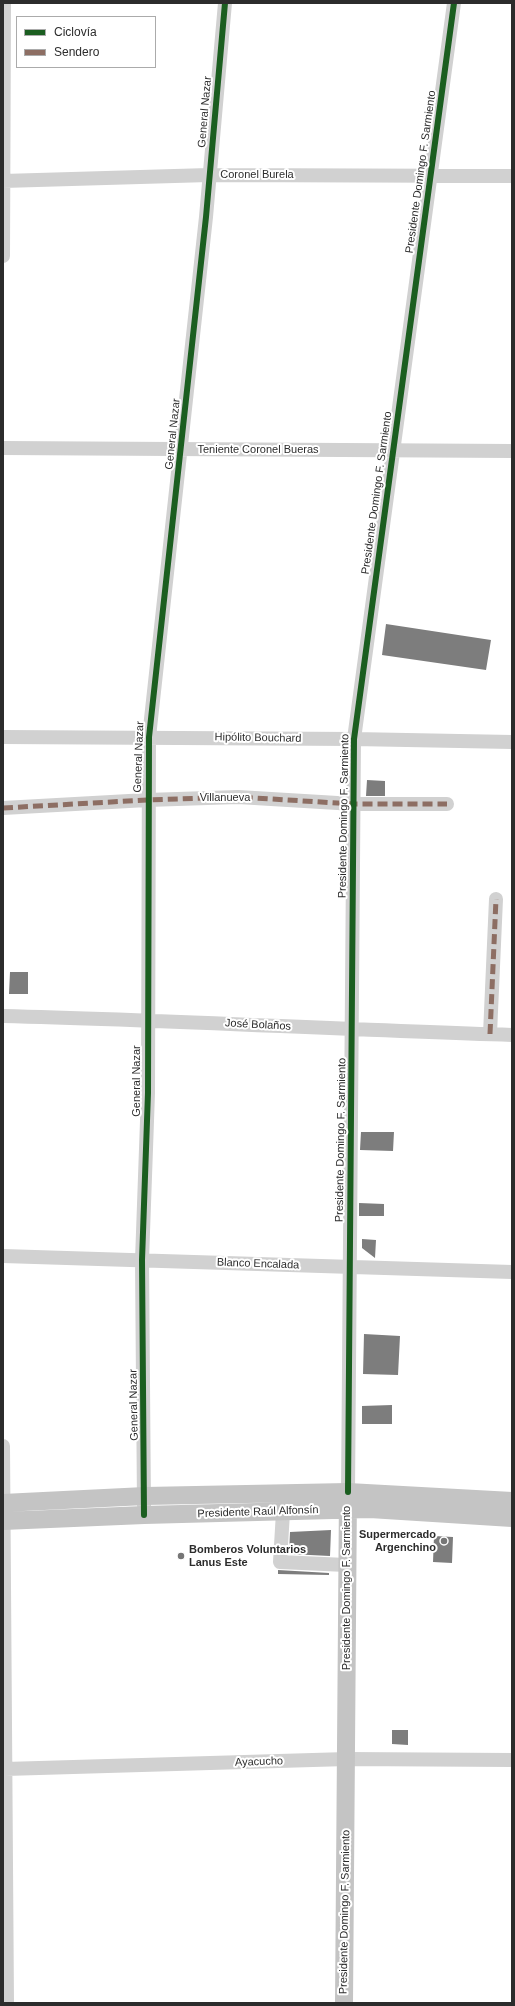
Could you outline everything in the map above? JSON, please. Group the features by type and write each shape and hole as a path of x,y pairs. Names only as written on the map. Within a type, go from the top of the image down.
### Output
{"main road":[{"name":"Presidente Raúl Alfonsín","path":"4,1503 145,1496 348,1492 512,1501"},
{"name":"Presidente Domingo F. Sarmiento","path":"344,2003 347,1760 346,1565 348,1492"},
{"name":"Presidente Raúl Alfonsín","path":"4,1521 144,1515 348,1510 512,1518"}],"street":[{"path":"3,256 4,3"},
{"name":"General Nazar","path":"144,1515 142,1260 148,1093 147,800 149,737 206,217 225,3"},
{"name":"Presidente Domingo F. Sarmiento","path":"348,1492 354,739 454,3"},
{"name":"Coronel Burela","path":"4,181 209,175 512,176"},
{"name":"Teniente Coronel Bueras","path":"3,448 512,451"},
{"name":"Hipólito Bouchard","path":"3,737 354,739 512,742"},
{"name":"Villanueva","path":"3,808 147,800 238,797 354,804 447,804"},
{"path":"490,1034 496,899"},
{"name":"José Bolaños","path":"3,1016 147,1020 352,1030 512,1035"},
{"name":"Blanco Encalada","path":"3,1256 512,1272"},
{"path":"3,1446 4,1837 7,2003"},
{"path":"283,1512 280,1562 346,1565"},
{"name":"Ayacucho","path":"5,1769 347,1760 512,1760"}],"building":[{"path":"386,624 491,640 486,670 382,655"},
{"path":"367,780 385,781 385,796 366,796"},
{"path":"10,972 28,972 28,994 9,994"},
{"path":"361,1132 394,1132 393,1151 360,1150"},
{"path":"359,1203 384,1204 384,1216 359,1216"},
{"path":"362,1239 376,1240 375,1258 362,1248"},
{"path":"364,1334 400,1336 398,1375 363,1374"},
{"path":"392,1405 392,1424 362,1424 362,1406"},
{"path":"331,1530 330,1556 289,1554 290,1532"},
{"path":"434,1536 453,1537 452,1563 433,1562"},
{"path":"278,1570 329,1573 329,1575 278,1574"},
{"path":"392,1730 408,1730 408,1745 392,1744"}],"marked path":[{"path":"3,808 147,800 238,797 354,804 447,804"},
{"path":"490,1034 496,899"}],"cycle path":[{"path":"144,1515 142,1260 148,1093 149,737 206,217 225,3"},
{"path":"348,1492 354,739 454,3"}],"place":[{"name":"Supermercado Argenchino","path":"444,1541"},
{"name":"Bomberos Voluntarios Lanus Este","path":"181,1556"}]}
